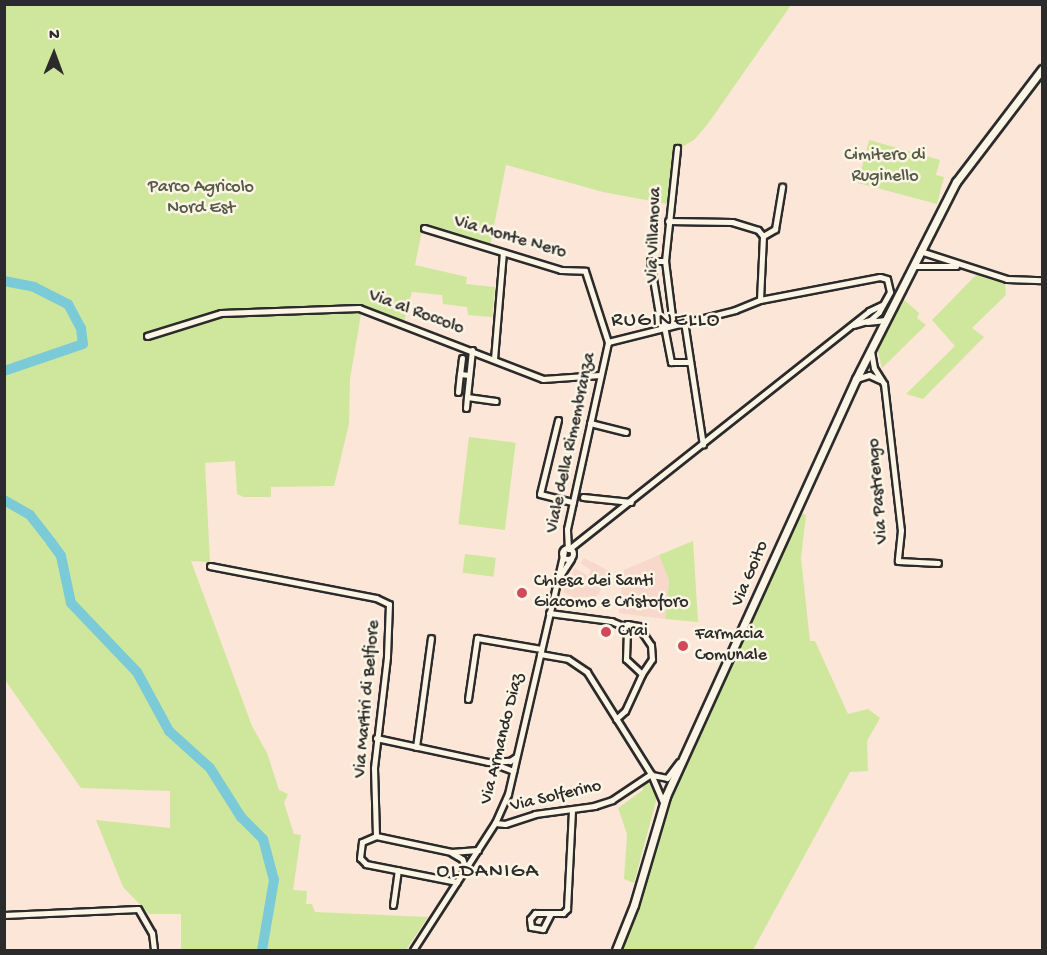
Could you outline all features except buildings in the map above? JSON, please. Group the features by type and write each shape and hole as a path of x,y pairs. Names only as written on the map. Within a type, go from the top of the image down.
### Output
{"street":[{"name":"Via Goito","path":"616,951 634,905 663,802 856,379 920,251 967,164 1042,69"},
{"name":"Via Villanova","path":"673,324 665,261 677,148"},
{"path":"763,236 775,229 782,187"},
{"path":"668,221 738,223 758,230 763,236 760,300"},
{"name":"Via Monte Nero","path":"424,228 561,270 588,273 608,342"},
{"path":"920,251 1007,279 1042,280"},
{"path":"494,359 503,252"},
{"path":"929,267 934,256"},
{"path":"665,261 650,261 662,326 671,362 690,362"},
{"path":"913,266 961,266"},
{"path":"608,342 662,326 735,310 760,300 880,277 891,285 882,305 869,323"},
{"path":"882,305 891,312"},
{"name":"Via Armando Diaz","path":"412,951 495,823 513,771 556,583 567,550 584,540 863,316 882,305"},
{"name":"Via al Roccolo","path":"147,336 221,313 364,308 552,381 600,375"},
{"path":"863,316 877,338"},
{"name":"Via Armando Diaz","path":"852,326 886,320"},
{"path":"684,321 703,445"},
{"name":"Viale della Rimembranza","path":"567,550 565,541 608,342"},
{"path":"466,408 472,350"},
{"name":"Via Pastrengo","path":"871,350 871,360 881,380 901,530 898,561 938,563"},
{"path":"458,392 462,358"},
{"path":"460,374 470,375"},
{"path":"856,379 868,375 881,380"},
{"path":"467,397 496,401"},
{"path":"558,420 540,494 573,502"},
{"path":"590,423 626,432"},
{"path":"583,497 631,502"},
{"name":"Via Armando Diaz","path":"556,583 584,540"},
{"path":"567,550 573,557 564,558 567,550"},
{"name":"Via Martiri di Belfiore","path":"210,566 376,598 389,604 386,666 376,738 375,836"},
{"path":"549,614 611,621 625,627 636,624 650,641 652,659 642,674 625,711 616,719"},
{"path":"625,627 626,659 642,674"},
{"path":"416,747 431,638"},
{"path":"468,699 477,638 568,659 582,667 651,774 663,802"},
{"path":"376,738 488,762 513,771"},
{"path":"488,762 510,761 516,757"},
{"name":"Via Solferino","path":"495,823 505,824 535,814 572,811 612,800 651,774 667,778 681,760"},
{"path":"551,913 562,914 567,909 572,811"},
{"path":"457,882 366,864 360,853 362,842 375,836 451,852 478,850"},
{"path":"451,852 462,859 466,868"},
{"path":"393,905 398,870"},
{"path":"4,915 138,909 152,933 154,951"}],"shaded area":[{"path":"659,555 669,579 665,619 619,613 624,570"},
{"path":"584,558 609,571 609,576 597,596 575,598 563,592 575,568 588,576 591,570 580,563"}],"green space":[{"name":"Parco Agricolo Nord Est","path":"5,5 791,5 707,125 694,140 682,147 673,147 667,204 603,192 506,165 490,246 423,226 415,265 467,277 466,284 495,287 492,317 468,315 467,307 443,304 442,295 412,292 404,322 362,308 350,379 349,424 334,486 271,487 271,497 244,497 237,494 235,461 205,463 210,562 191,561 252,726 267,753 279,790 288,794 284,803 294,834 301,835 293,890 307,891 306,904 312,904 315,912 428,917 406,950 181,950 181,914 149,914 123,887 96,820 170,828 170,791 81,788 5,680"},
{"name":"Cimitero di Ruginello","path":"869,140 940,160 936,175 944,177 937,204 858,183"},
{"path":"976,275 1005,284 1006,295 972,328 984,337 923,399 906,394 955,346 932,320"},
{"path":"902,298 919,313 917,318 926,325 882,368 878,351"},
{"path":"469,437 516,443 505,530 458,524"},
{"path":"801,513 806,515 801,558 810,641 815,641 848,714 868,709 880,718 867,741 868,771 850,772 753,950 620,950 669,800"},
{"path":"693,541 698,622 665,619 669,580 659,555"},
{"path":"465,554 496,558 493,577 463,573"},
{"path":"647,781 657,797 634,883 624,879 627,834 618,808 643,790 642,784"}],"waterway":[{"path":"4,281 34,287 68,304 81,328 83,344 4,371"},
{"path":"4,500 30,515 51,542 61,556 71,603 137,672 169,731 210,768 241,817 263,839 274,880 262,950"}],"place":[{"name":"Chiesa dei Santi Giacomo e Cristoforo","path":"522,593"},
{"name":"Crai","path":"606,632"},
{"name":"Farmacia Comunale","path":"683,646"}],"district":[{"name":"RUGINELLO","path":"666,322"},
{"name":"OLDANIGA","path":"488,873"}]}
